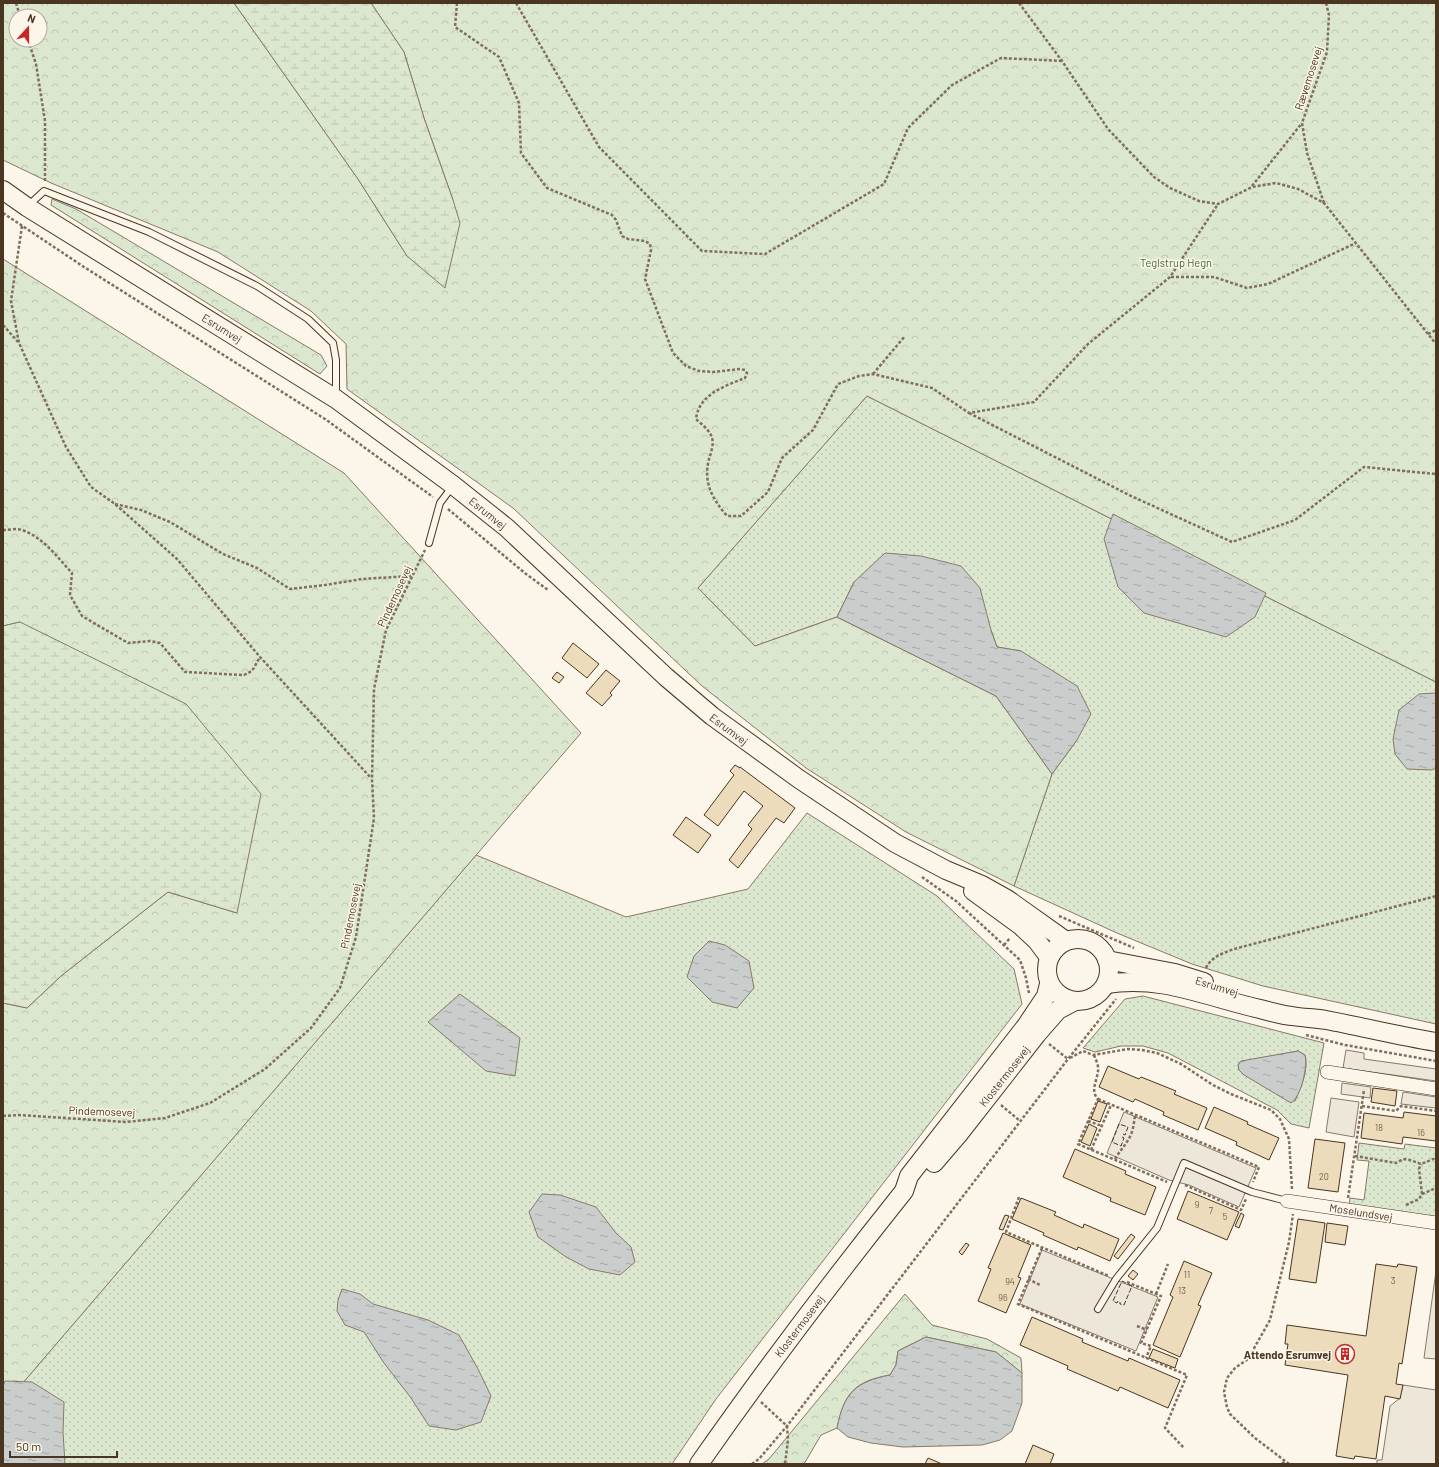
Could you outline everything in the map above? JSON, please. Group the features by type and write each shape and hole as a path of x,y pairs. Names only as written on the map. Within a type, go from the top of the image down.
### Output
{"main road":[{"name":"Esrumvej","path":"3,190 336,399 453,485 507,528 666,677 712,716 799,779 882,834 946,870 1007,899 1066,940"},
{"name":"Esrumvej","path":"946,870 1021,926 1037,941 1049,957"},
{"path":"1078,938 1090,941 1100,948 1107,960 1109,968 1106,984 1093,997 1075,1001 1067,999 1060,996 1049,984 1046,966 1049,957 1059,944 1066,940 1078,938"},
{"name":"Esrumvej","path":"1107,960 1175,973 1293,1008 1325,1020"},
{"name":"Esrumvej","path":"1106,984 1122,981 1150,981 1186,988 1258,1009 1292,1016 1325,1020 1436,1042"},
{"name":"Klostermosevej","path":"904,1190 909,1176 1026,1026 1046,996 1049,984"},
{"name":"Klostermosevej","path":"699,1464 750,1391 904,1190 920,1179 1058,1010 1075,1001"}],"street":[{"path":"1327,1072 1436,1089"},
{"name":"Moselundsvej","path":"1290,1201 1350,1203 1436,1223"}],"lane":[{"path":"28,207 44,191 148,232 257,286 308,319 333,342 336,360 336,399"},
{"path":"429,543 440,503 453,485"},
{"path":"1098,1309 1116,1279 1157,1228 1184,1163 1250,1191 1290,1201"}],"path":[{"path":"457,3 455,28 498,57 519,103 521,153 547,188 612,214 622,236 628,239 645,240 650,244 651,250 646,279 674,353 686,366 699,371 713,372 740,369 746,370 748,373 745,378 712,393 701,403 696,414 696,419 712,437 713,445 708,464 708,485 717,504 727,516 741,516 768,492 782,458 813,430 838,384 860,376 874,374 932,388 969,413 1129,495 1232,542 1295,520 1364,467 1436,474"},
{"path":"516,3 599,147 702,251 765,254 884,184 908,128 952,85 1001,58 1062,61"},
{"path":"1020,3 1062,61 1108,129 1154,177 1170,188 1199,201 1218,204"},
{"name":"Rævemosevej","path":"1324,203 1307,153 1302,123 1326,52 1329,15 1326,3"},
{"path":"31,48 36,64 45,121 44,191"},
{"path":"1252,187 1302,123"},
{"path":"969,413 1034,402 1088,344 1170,277 1218,204 1252,187 1276,183 1298,189 1324,203 1436,344"},
{"path":"28,207 22,226 11,301 19,342 66,447 91,487 114,504 178,559 260,657 372,779"},
{"path":"3,213 90,272 324,419 440,503"},
{"path":"1170,277 1214,277 1247,288 1268,284 1356,244"},
{"path":"3,325 19,342"},
{"path":"1428,334 1436,330"},
{"path":"874,374 905,336"},
{"path":"114,504 141,510 170,522 223,554 257,568 290,588 325,585 362,579 411,576"},
{"path":"3,530 21,529 42,541 58,557 72,573 70,595 82,616 128,643 150,641 160,643 185,672 244,675 252,672 260,657"},
{"name":"Pindemosevej","path":"3,1116 19,1115 126,1122 165,1118 210,1103 265,1069 311,1028 340,988 356,936 374,818 372,779 374,689 386,630 411,576 429,543"},
{"path":"1205,970 1207,965 1216,956 1234,949 1436,896"},
{"path":"1057,915 1136,948"},
{"path":"1004,945 1020,960 1026,978 1029,997"},
{"path":"752,1464 759,1459 787,1426 1117,997"},
{"path":"1301,1034 1345,1045 1436,1061"},
{"path":"1048,1043 1068,1059"},
{"path":"1068,1059 1083,1051 1094,1055 1128,1049 1142,1050 1157,1054 1181,1064 1231,1094 1271,1110 1280,1119 1289,1139 1290,1201 1293,1216 1289,1242 1270,1320 1248,1359 1235,1368 1227,1378 1224,1392 1230,1414 1255,1438 1289,1464"},
{"path":"1094,1055 1098,1070 1094,1090 1095,1097 1259,1167 1241,1210 1184,1185"},
{"path":"1350,1203 1358,1123 1362,1106 1365,1078"},
{"path":"1098,1099 1078,1144 1175,1185"},
{"path":"1092,1150 1111,1105"},
{"path":"1362,1106 1396,1111 1401,1106 1436,1111"},
{"path":"1115,1159 1120,1149 1129,1140 1135,1115"},
{"path":"1088,1121 1102,1126"},
{"path":"1355,1156 1396,1163 1403,1159 1421,1164 1436,1159"},
{"path":"1421,1164 1419,1169 1422,1194"},
{"path":"1403,1205 1419,1199 1422,1194 1436,1188"},
{"path":"1019,1197 1006,1232 1116,1279"},
{"path":"1042,1248 1018,1304 1187,1375 1165,1428 1184,1448"},
{"path":"1156,1294 1168,1264"},
{"path":"1028,1279 1040,1285"},
{"path":"1124,1281 1161,1296 1141,1343 1151,1346 1146,1358"},
{"path":"1138,1326 1147,1330"},
{"path":"750,1391 787,1426 788,1440 785,1464"},
{"path":"1282,1464 1285,1461"}],"green space":[{"name":"Teglstrup Hegn","path":"3,3 234,3 358,179 407,256 453,200 424,118 404,52 371,3 1436,3 1436,682 867,396 698,588 755,646 837,617 996,696 1052,774 1014,886 906,832 806,768 702,686 513,508 347,389 346,344 311,311 218,252 51,183 3,160"},
{"path":"234,3 371,3 404,52 424,118 460,223 445,288 407,256 358,179"},
{"path":"52,199 76,209 321,355 327,366 320,374 51,205"},
{"path":"3,259 344,473 581,733 3,1406 3,1003 27,1008 61,976 168,892 237,913 20,622 3,626"},
{"path":"867,396 1436,682 1436,1024 1263,986 1192,964 1117,933 1014,886 1052,774 1077,740 1021,651 997,647 991,630 854,582 837,617 755,646 698,588"},
{"path":"20,622 186,704 261,794 237,913 168,892 61,976 27,1008 3,1003 3,626"},
{"path":"807,813 937,896 1014,969 1022,1004 716,1399 672,1464 3,1464 3,1406 476,855 626,917 748,889"},
{"path":"1143,996 1324,1043 1309,1128 1291,1124 1277,1110 1168,1053 1143,1046 1121,1046 1095,1052 1083,1048 1125,999","holes":["1298,1051 1305,1055 1305,1072 1295,1101 1239,1070 1238,1065 1240,1062"]},
{"path":"1359,1143 1404,1149 1405,1144 1436,1148 1436,1219 1349,1207 1350,1198 1364,1200 1369,1161 1357,1160"},
{"path":"905,1294 932,1325 987,1339 1021,1358 1022,1373 996,1352 926,1337 898,1351 896,1365 890,1375 868,1381 853,1391 843,1406 837,1428 821,1435 804,1464 762,1464 769,1459"}],"shaded area":[{"path":"1346,1050 1364,1053 1364,1059 1436,1069 1436,1081 1343,1068"},
{"path":"1342,1083 1371,1087 1370,1098 1341,1094"},
{"path":"1403,1092 1436,1097 1436,1108 1401,1104"},
{"path":"1331,1098 1359,1102 1354,1137 1326,1132"},
{"path":"1124,1112 1256,1168 1239,1207 1189,1185 1169,1180 1107,1153"},
{"path":"1042,1250 1158,1297 1136,1351 1020,1304"},
{"path":"1436,1271 1436,1359 1424,1358"},
{"path":"1403,1385 1436,1390 1436,1464 1377,1464 1377,1460 1382,1460 1390,1406 1400,1398"}],"water":[{"path":"1113,514 1266,593 1255,617 1226,637 1144,613 1118,587 1104,539"},
{"path":"885,553 921,556 961,566 980,588 997,647 1021,651 1077,686 1091,714 1077,740 1052,774 996,696 837,617 854,582"},
{"path":"1436,693 1436,767 1432,770 1407,769 1395,754 1393,739 1399,710 1419,694"},
{"path":"709,941 725,945 749,961 754,988 737,1008 712,1002 687,977 694,956"},
{"path":"460,994 520,1038 515,1076 486,1071 428,1022"},
{"path":"1298,1051 1305,1055 1305,1073 1298,1095 1291,1103 1244,1075 1239,1070 1238,1065 1241,1061"},
{"path":"542,1194 560,1195 596,1207 616,1233 631,1247 635,1262 620,1275 589,1269 566,1257 538,1237 529,1212"},
{"path":"342,1289 360,1294 373,1304 428,1320 459,1335 491,1396 481,1422 456,1430 429,1426 364,1332 345,1325 337,1311 338,1300"},
{"path":"926,1337 996,1352 1022,1373 1022,1403 1012,1431 1000,1440 982,1445 903,1447 871,1443 848,1437 837,1428 843,1406 853,1391 868,1381 890,1375 896,1365 898,1351"},
{"path":"5,1381 32,1382 64,1402 63,1432 65,1464 3,1464 3,1386"}],"building":[{"path":"573,643 599,664 587,678 562,658"},
{"path":"606,670 620,681 610,693 612,695 602,706 586,693"},
{"path":"557,672 564,677 559,683 552,678"},
{"path":"735,765 740,767 795,808 784,823 776,818 738,868 729,860 752,829 748,825 763,806 744,791 718,826 704,815 734,775 730,771"},
{"path":"686,817 711,835 698,853 673,835"},
{"path":"1108,1066 1139,1079 1141,1077 1176,1091 1174,1094 1207,1108 1198,1130 1163,1115 1164,1112 1135,1099 1133,1102 1099,1087"},
{"path":"1373,1088 1397,1091 1395,1106 1371,1102"},
{"path":"1098,1101 1107,1104 1100,1122 1091,1119"},
{"path":"1214,1107 1279,1138 1269,1160 1236,1145 1237,1142 1205,1128"},
{"path":"1404,1112 1436,1116 1436,1141 1403,1137 1402,1144 1361,1138 1364,1113 1403,1118"},
{"path":"1089,1124 1097,1128 1090,1146 1081,1142"},
{"path":"1315,1139 1345,1143 1338,1192 1308,1188"},
{"path":"1075,1149 1126,1171 1125,1174 1156,1187 1145,1215 1110,1201 1111,1198 1063,1177"},
{"path":"1188,1191 1239,1212 1227,1240 1177,1219"},
{"path":"1021,1198 1056,1212 1054,1215 1083,1228 1084,1224 1119,1239 1110,1261 1078,1247 1077,1250 1012,1219"},
{"path":"1241,1213 1244,1215 1239,1228 1235,1226"},
{"path":"1005,1215 1009,1216 1003,1230 999,1229"},
{"path":"1298,1219 1325,1223 1316,1283 1289,1279"},
{"path":"1327,1223 1348,1226 1345,1245 1325,1242"},
{"path":"1003,1233 1031,1245 1018,1277 1021,1278 1006,1313 978,1301 991,1269 988,1268"},
{"path":"1131,1234 1135,1237 1118,1259 1114,1256"},
{"path":"966,1243 969,1245 962,1255 959,1252"},
{"path":"1184,1261 1212,1273 1198,1305 1201,1306 1180,1357 1153,1345 1173,1297 1170,1295"},
{"name":"Attendo Esrumvej","path":"1376,1264 1397,1267 1398,1264 1417,1267 1402,1364 1399,1363 1396,1384 1403,1385 1400,1399 1385,1396 1376,1459 1355,1456 1354,1459 1336,1456 1348,1375 1285,1365 1288,1344 1285,1344 1287,1325 1366,1336"},
{"path":"1133,1270 1138,1274 1133,1280 1128,1276"},
{"path":"1032,1317 1083,1339 1082,1342 1128,1361 1129,1358 1180,1380 1168,1408 1120,1387 1118,1391 1067,1369 1068,1366 1020,1345"},
{"path":"1153,1349 1178,1359 1175,1368 1149,1358"},
{"path":"1033,1445 1054,1454 1050,1464 1025,1464"},
{"path":"928,1458 942,1464 925,1464"}],"fence":[{"path":"1122,1137 1124,1138 1121,1146 1112,1142 1119,1124 1128,1127 1125,1135 1123,1134"},
{"path":"1118,1301 1117,1303 1113,1301 1122,1281 1132,1286 1124,1305 1120,1304 1120,1302"}],"place":[{"name":"Attendo Esrumvej","path":"1345,1354"}]}
